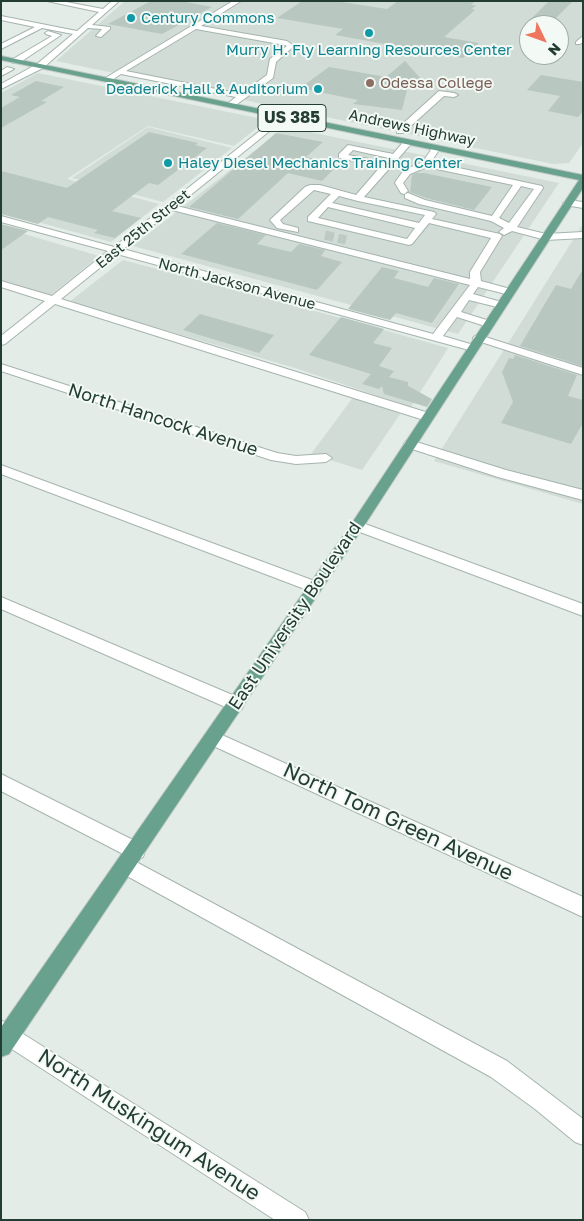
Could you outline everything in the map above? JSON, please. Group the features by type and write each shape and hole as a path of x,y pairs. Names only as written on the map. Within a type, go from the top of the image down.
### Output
{"main road":[{"name":"Andrews Highway","path":"3,60 16,61 583,179"},
{"name":"East University Boulevard","path":"4,1037 213,738 357,526 583,179"}],"street":[{"path":"50,1 104,11"},
{"path":"1,87 40,66 116,1"},
{"path":"106,80 238,1"},
{"path":"1,18 41,26 61,33"},
{"path":"3,46 41,26"},
{"path":"86,26 108,28 99,36"},
{"path":"196,26 287,43 291,46 273,61 270,76 230,105"},
{"path":"34,30 78,33"},
{"path":"16,61 61,33"},
{"path":"3,46 14,48"},
{"path":"23,49 33,51"},
{"path":"1,68 10,69 1,74"},
{"path":"120,72 242,96"},
{"path":"400,131 442,93 454,95"},
{"name":"East 25th Street","path":"1,342 284,116"},
{"path":"358,198 408,142"},
{"path":"387,165 342,156 351,148 395,157"},
{"path":"437,148 426,164 407,172 398,183 406,194 422,202 494,219 511,228 546,237 583,235"},
{"path":"426,164 539,188 511,228 497,236 467,296 436,338"},
{"path":"494,219 519,183"},
{"path":"316,233 280,226 275,220 308,189 313,187 337,192 358,198 431,214 409,242 311,218 337,192"},
{"path":"568,203 583,206"},
{"path":"325,204 497,236"},
{"path":"170,207 476,278"},
{"name":"North Jackson Avenue","path":"1,219 436,338 476,343 583,372"},
{"path":"296,230 347,245 364,245"},
{"path":"346,240 476,278 510,292"},
{"path":"1,284 428,417"},
{"path":"467,296 502,305"},
{"path":"454,313 489,324"},
{"name":"North Hancock Avenue","path":"1,367 276,456 296,460 326,458"},
{"path":"410,444 503,474 583,495"},
{"path":"1,468 315,588"},
{"path":"357,526 583,610"},
{"path":"1,603 236,704"},
{"name":"North Tom Green Avenue","path":"213,738 583,907"},
{"path":"1,782 499,1069 543,1101 583,1134"},
{"name":"North Muskingum Avenue","path":"4,1037 297,1220"}],"shaded area":[{"name":"Odessa College","path":"125,1 583,1 583,143 569,163 553,164 56,61"},
{"path":"38,73 267,120 234,146 148,126 67,179 159,204 111,242 1,212 1,93"},
{"path":"148,127 232,148 163,202 72,178"},
{"path":"285,127 559,183 458,334 133,246"},
{"path":"583,224 583,504 434,461"},
{"path":"1,227 99,256 50,296 1,281"},
{"path":"123,260 448,348 411,407 295,368 69,302"},
{"path":"357,392 405,407 362,470 311,454"}],"building":[{"name":"Century Commons","path":"151,1 181,1 212,7 162,34 108,24"},
{"path":"302,1 335,1 387,9 398,1 475,1 471,5 476,5 472,9 475,10 444,37 479,43 463,58 335,35 343,29 277,18"},
{"path":"549,1 573,1 559,15 535,15"},
{"name":"Deaderick Hall & Auditorium","path":"405,61 429,88 408,86 402,110 353,104 358,100 300,88 329,67 386,77"},
{"path":"541,75 583,82 583,111 578,117 548,111 560,96 527,90"},
{"path":"36,81 64,87 41,101 47,102 1,128 1,108 20,97 11,95"},
{"path":"149,132 198,143 195,145 207,148 158,185 149,183 112,211 141,218 115,238 94,233 98,230 48,217 38,224 1,214 1,171 67,188"},
{"path":"276,133 323,142 306,157 339,164 322,181 288,173 238,219 189,207"},
{"path":"416,173 492,187 474,210 410,192 412,175"},
{"path":"217,223 266,235 257,244 291,252 299,244 325,250 321,256 342,262 317,290 181,254"},
{"path":"1,224 28,231 1,250"},
{"path":"382,267 399,271 394,278 428,287 434,278 459,284 432,323 396,313 390,320 348,309"},
{"path":"583,269 582,366 520,346 556,285 571,289"},
{"path":"200,314 274,335 259,353 183,330"},
{"path":"341,317 384,329 373,343 392,348 379,366 394,371 389,377 408,382 408,386 432,399 427,407 384,394 382,386 379,389 362,384 371,374 309,355"},
{"path":"515,355 577,375 568,396 583,400 583,423 571,444 501,423 513,402 502,372 509,358 513,359"}],"tunnel":[{"path":"325,235 346,240"}],"place":[{"name":"Century Commons","path":"131,18"},
{"name":"Murry H. Fly Learning Resources Center","path":"369,33"},
{"name":"Odessa College","path":"370,83"},
{"name":"Deaderick Hall & Auditorium","path":"318,89"},
{"name":"Haley Diesel Mechanics Training Center","path":"168,163"}]}
